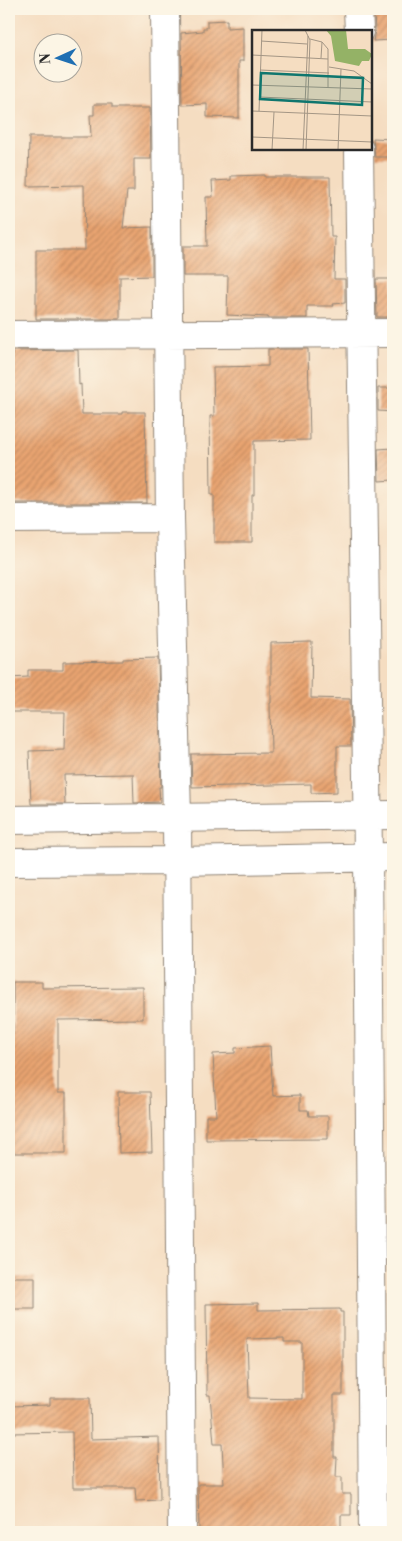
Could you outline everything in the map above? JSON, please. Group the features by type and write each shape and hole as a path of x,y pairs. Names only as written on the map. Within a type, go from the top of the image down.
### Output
{"street":[{"path":"165,9 170,518 176,818 182,1532"},
{"path":"358,9 358,30"},
{"path":"359,150 361,333 381,857 373,1532"},
{"path":"9,335 393,333"},
{"path":"9,519 170,518"},
{"path":"9,820 380,815"},
{"path":"9,862 381,857"}],"building":[{"path":"393,14 393,40 373,41 375,30 374,15"},
{"path":"227,20 227,28 243,27 243,61 239,61 239,118 207,117 207,104 182,105 181,33 203,31 203,28 207,28 207,21"},
{"path":"94,104 112,104 112,108 150,108 151,159 134,159 134,191 127,191 123,228 152,227 152,276 120,277 120,319 36,319 36,250 85,250 84,185 28,186 29,137 91,137 90,115 94,115"},
{"path":"373,138 393,139 393,157 375,157"},
{"path":"265,175 265,177 330,177 331,237 335,237 334,279 345,279 345,303 333,304 334,306 307,306 307,318 227,315 228,276 183,276 183,246 207,246 206,197 213,197 212,181 231,180 231,176"},
{"path":"376,279 393,279 393,317 377,317"},
{"path":"268,349 308,349 310,440 254,441 252,542 214,542 214,495 211,495 210,416 214,416 213,367 268,366"},
{"path":"78,350 82,414 145,412 147,503 12,503 11,414 14,414 12,351"},
{"path":"378,388 393,388 393,412 378,411"},
{"path":"393,448 393,480 379,481 378,449"},
{"path":"312,642 311,698 350,699 351,746 337,746 337,792 311,793 311,784 192,787 191,754 271,753 271,643"},
{"path":"158,658 160,802 134,803 133,774 64,775 65,804 31,804 29,751 64,750 65,712 9,712 9,678 28,677 28,670 63,670 63,662 123,661 123,659"},
{"path":"13,982 42,982 42,988 143,987 143,1019 58,1020 58,1093 66,1093 66,1153 9,1153 9,1034 13,1034"},
{"path":"270,1046 273,1096 300,1095 300,1110 308,1110 309,1116 328,1116 328,1139 206,1140 206,1116 216,1116 213,1054 235,1053 235,1048"},
{"path":"118,1092 150,1092 152,1152 119,1153"},
{"path":"9,1277 35,1277 35,1309 9,1309"},
{"path":"258,1303 258,1310 340,1309 340,1312 343,1312 343,1395 334,1395 334,1457 337,1457 336,1477 342,1477 342,1494 351,1494 351,1515 341,1515 341,1532 305,1532 305,1530 199,1532 198,1484 224,1484 222,1444 214,1444 210,1395 207,1395 206,1304","holes":["284,1338 284,1342 302,1342 302,1399 249,1398 247,1339"]},
{"path":"50,1398 90,1398 91,1439 159,1437 160,1500 136,1501 135,1488 73,1488 72,1432 9,1433 9,1406 50,1405"}]}
